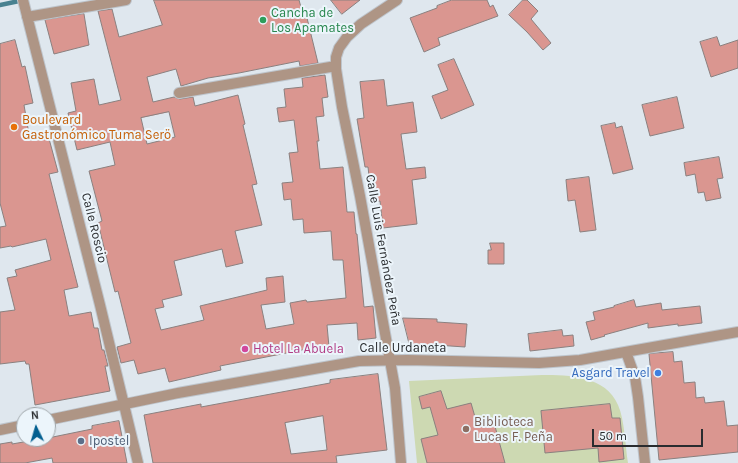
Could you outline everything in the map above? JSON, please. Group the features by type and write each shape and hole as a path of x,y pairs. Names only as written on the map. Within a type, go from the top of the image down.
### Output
{"street":[{"path":"25,8 126,0"},
{"name":"Calle Luis Fernández Peña","path":"397,0 361,24 346,37 339,48 336,57 336,66 342,107 395,388 401,463"},
{"name":"Calle Roscio","path":"25,8 100,305 138,463"},
{"path":"179,93 336,66"},
{"name":"Calle Urdaneta","path":"56,418 178,393 359,361 390,360 539,363 580,360 738,332"},
{"path":"626,352 635,378 645,463"},
{"path":"0,430 16,427"}],"green space":[{"path":"542,375 586,379 605,388 612,395 618,405 622,418 628,463 417,463 409,381"}],"building":[{"path":"154,0 299,0 304,18 307,18 318,63 300,66 299,61 208,78 181,86 176,69 147,77 153,102 174,97 180,99 193,97 195,106 238,95 245,124 243,125 257,184 252,185 262,225 235,231 243,263 226,267 222,249 174,261 182,295 162,300 164,307 155,309 161,330 204,320 200,306 267,290 266,278 283,276 285,302 261,305 266,329 294,324 290,303 306,300 307,302 346,298 343,260 333,260 331,231 304,233 303,219 293,220 291,199 284,200 282,183 293,182 289,153 298,152 294,120 279,122 277,108 286,107 284,89 303,87 302,78 325,75 328,97 322,98 324,116 316,117 320,169 343,167 347,212 354,212 364,307 373,306 376,338 358,340 357,323 327,325 329,347 307,349 220,366 221,370 169,382 165,368 138,374 134,360 121,363 117,347 131,343 118,291 115,292 98,223 102,221 89,171 115,165 110,142 77,150 68,113 76,111 71,83 94,79 99,105 121,100 98,11 112,9 119,37 162,25","holes":["169,112 175,137 147,144 141,118"]},
{"path":"331,0 360,0 342,14"},
{"path":"452,0 487,0 490,7 493,5 498,16 438,38 440,45 424,52 410,18 437,8 437,6"},
{"path":"523,0 527,0 538,11 531,19 551,43 543,50 509,15"},
{"path":"84,14 89,45 54,54 45,20"},
{"path":"717,37 720,46 738,40 738,68 711,77 700,42"},
{"path":"15,40 22,67 25,66 33,103 24,105 30,140 48,135 58,172 49,174 78,287 64,290 69,316 91,312 94,328 98,328 102,350 104,350 108,366 105,366 110,391 35,405 29,364 26,364 25,361 0,364 0,312 15,310 7,278 17,276 15,270 51,260 46,239 12,247 0,248 0,227 6,226 0,203 0,44"},
{"path":"454,59 474,105 441,119 432,96 448,90 438,65"},
{"path":"384,80 387,106 413,102 417,132 401,134 406,169 425,167 426,178 412,180 417,224 383,228 380,201 372,202 368,167 365,167 357,119 364,118 360,82"},
{"path":"677,97 684,128 650,136 642,105"},
{"path":"615,123 616,128 622,126 633,169 613,174 601,126"},
{"path":"719,157 723,178 717,179 721,198 706,201 704,192 698,193 695,174 686,176 684,163"},
{"path":"589,177 596,230 580,232 575,200 568,201 566,180"},
{"path":"490,243 504,243 504,264 488,264 488,250 491,250"},
{"path":"634,300 636,307 661,303 662,310 700,306 702,323 678,326 678,324 648,328 648,323 591,340 586,322 595,320 593,312"},
{"path":"403,318 437,319 437,322 467,324 465,347 436,345 436,347 410,346"},
{"path":"562,330 563,336 573,335 574,346 530,351 528,334"},
{"path":"673,352 674,362 682,361 684,383 695,382 696,398 704,397 705,403 724,401 727,426 738,425 738,452 659,460 649,354"},
{"path":"378,374 387,450 336,456 337,463 153,463 144,415 201,404 201,407 330,383 330,380","holes":["323,416 327,450 291,454 285,423"]},
{"name":"Biblioteca Lucas F. Peña","path":"441,391 447,409 471,403 477,424 493,419 505,463 427,463 421,439 438,435 430,407 422,409 419,397"},
{"path":"610,404 612,418 620,418 624,459 599,462 598,448 545,453 541,411"},
{"path":"119,421 127,463 53,463 52,458 25,463 0,463 0,444 12,442 12,444 16,443 16,447 56,447 56,436 92,429 92,426"}],"waterway":[{"path":"0,5 24,0"}],"place":[{"name":"Cancha de Los Apamates","path":"263,20"},
{"name":"Boulevard Gastronómico Tuma Serö","path":"14,127"},
{"name":"Hotel La Abuela","path":"245,349"},
{"name":"Asgard Travel","path":"658,373"},
{"name":"Biblioteca Lucas F. Peña","path":"466,429"},
{"name":"Ipostel","path":"81,441"}]}
